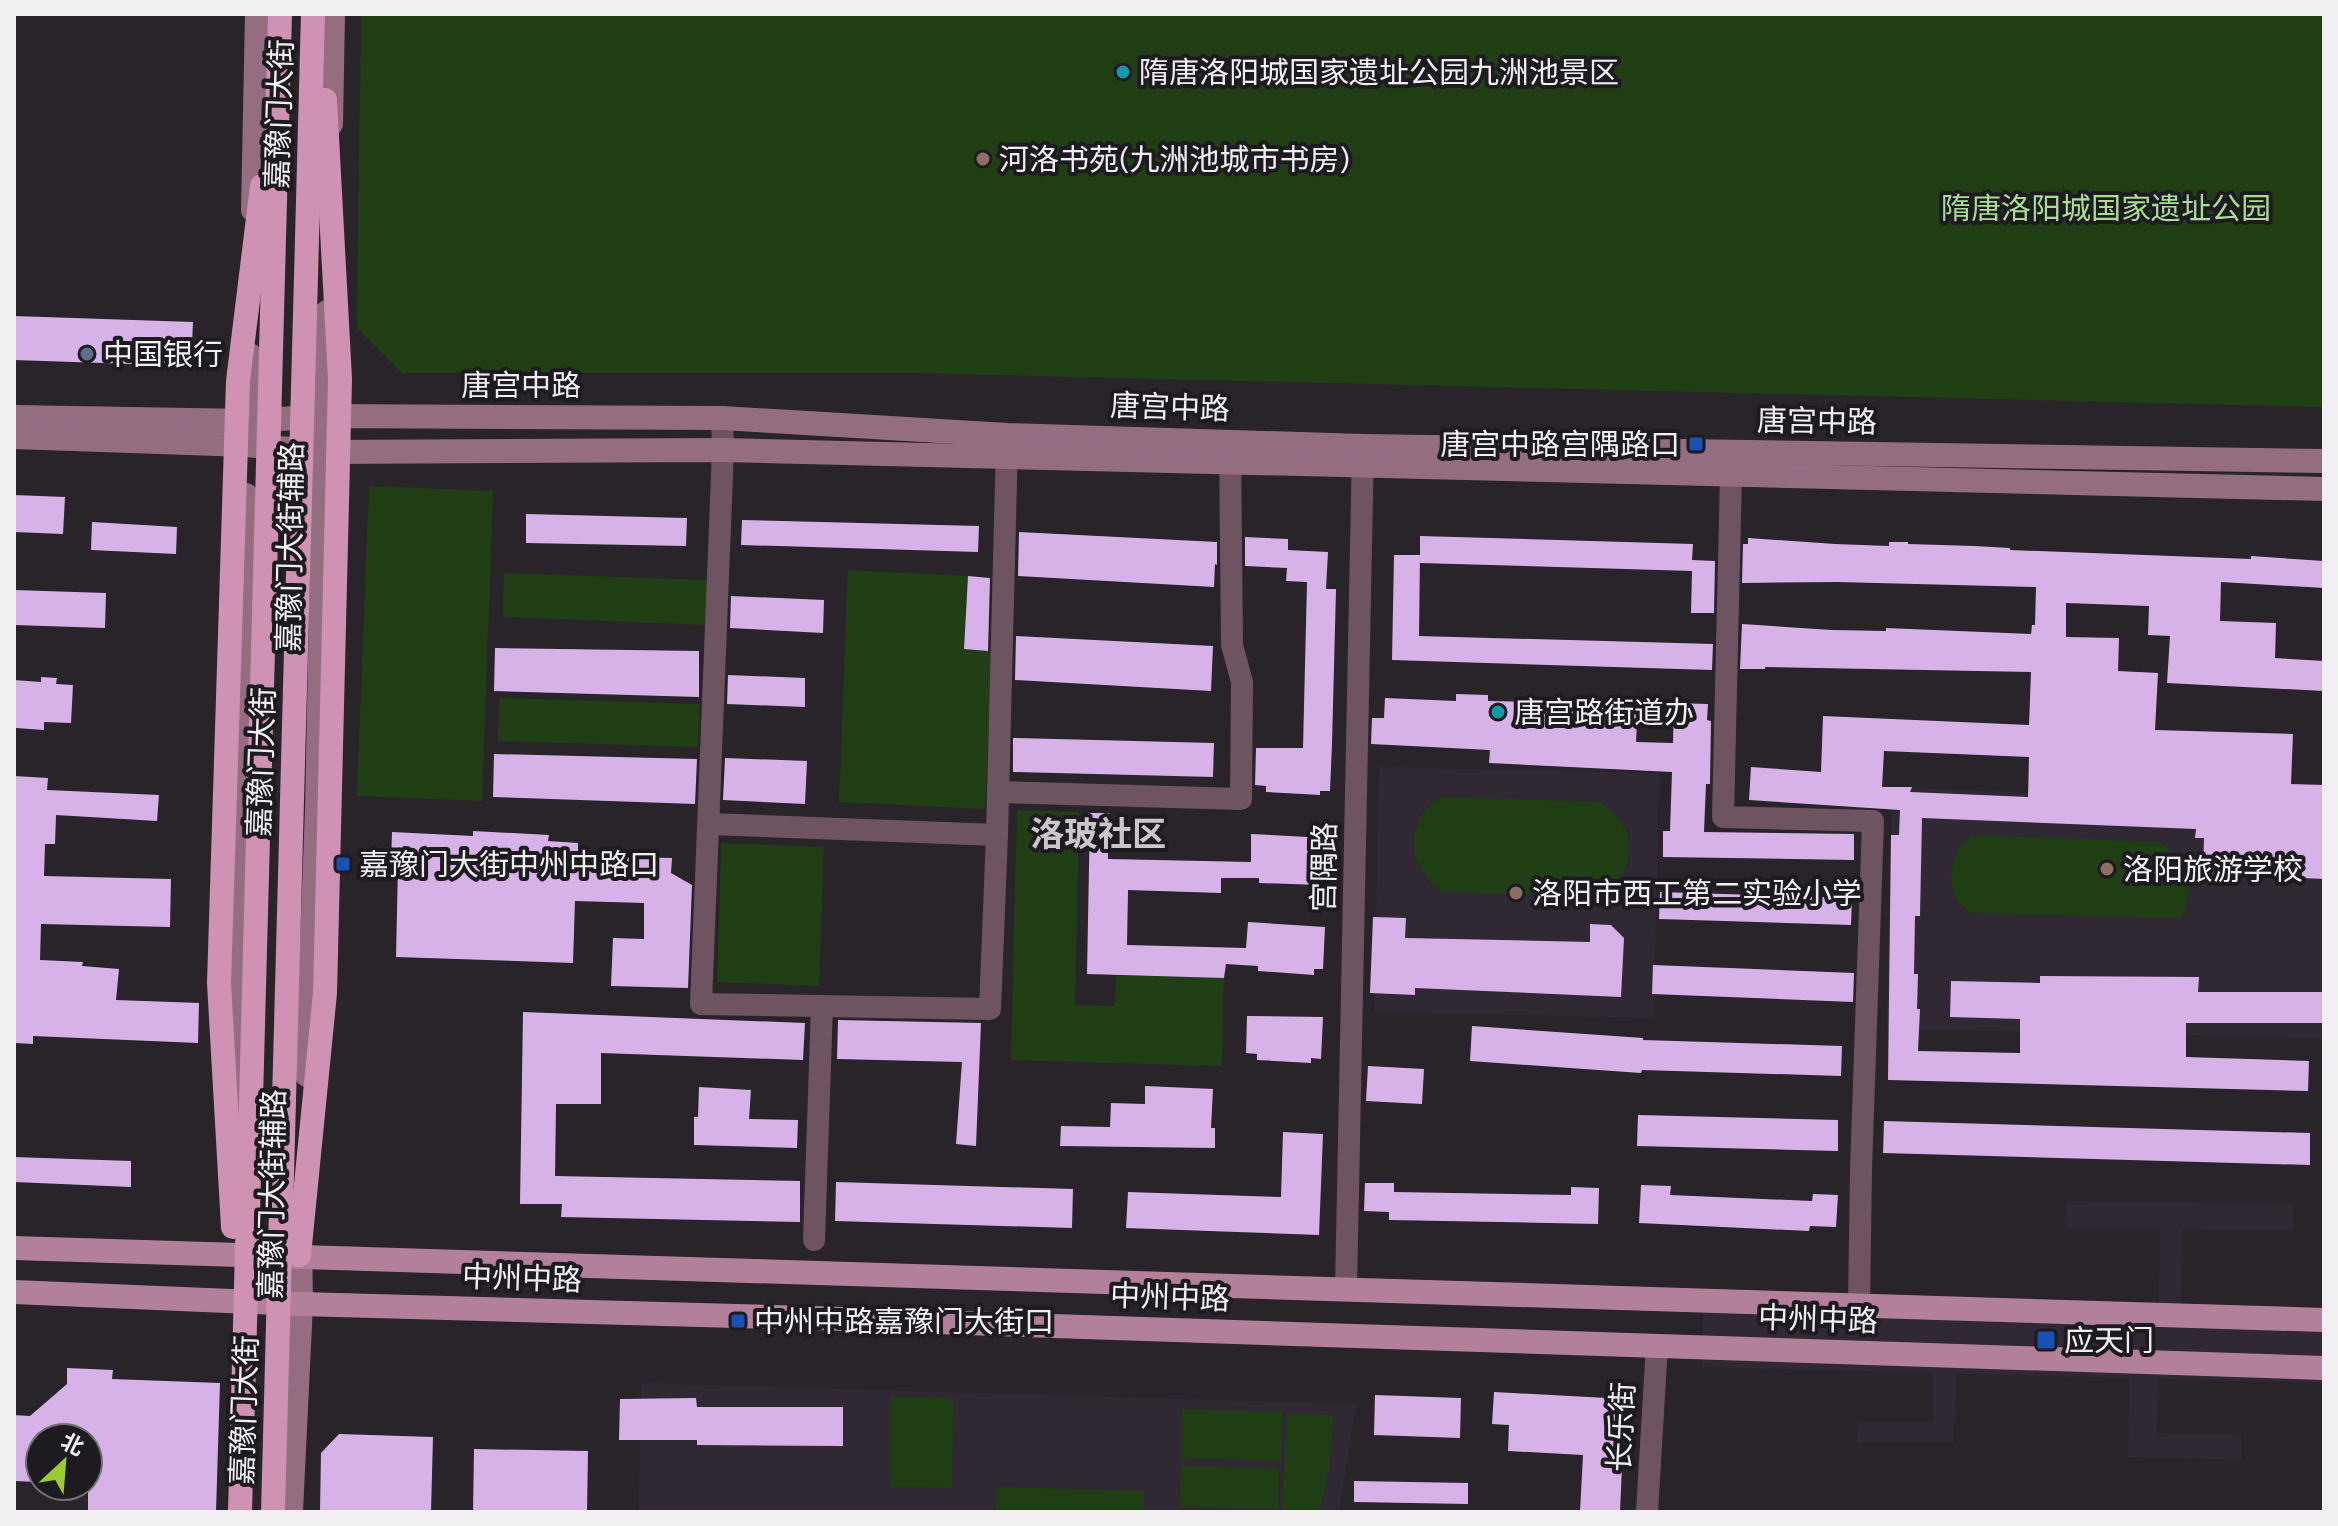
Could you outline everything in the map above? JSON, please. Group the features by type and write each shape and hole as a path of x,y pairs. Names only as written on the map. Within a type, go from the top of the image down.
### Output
{"highway":[{"name":"嘉豫门大街","path":"273,1512 313,14"},
{"path":"299,1255 325,993 340,379 321,14"},
{"name":"嘉豫门大街","path":"240,1512 280,25"},
{"path":"234,1253 219,983 238,381 280,25"}],"main road":[{"name":"嘉豫门大街辅路","path":"231,1512 257,14"},
{"name":"嘉豫门大街辅路","path":"291,1512 317,810 333,14"},
{"name":"唐宫中路","path":"14,437 248,433 325,416 722,418 1007,446"},
{"name":"唐宫中路","path":"14,417 248,433 325,452 1007,446 1362,456 1731,475 2324,489"},
{"name":"唐宫中路","path":"1362,456 2324,461"},
{"name":"中州中路","path":"14,1248 2324,1320"},
{"name":"中州中路","path":"14,1292 301,1304 2324,1368"}],"street":[{"path":"722,418 701,1004 990,1009 1007,446"},
{"path":"998,792 1241,799 1242,682 1232,645 1230,452"},
{"name":"宫隅路","path":"1346,1289 1362,456"},
{"path":"1731,475 1723,817 1873,821 1859,1306"},
{"path":"709,824 997,835"},
{"path":"814,1240 822,1006"},
{"name":"长乐街","path":"1647,1512 1657,1345"}],"shaded area":[{"name":"洛阳市西工第二实验小学","path":"1379,767 1659,773 1654,1018 1374,1012"},
{"name":"洛阳旅游学校","path":"1892,787 2324,805 2324,1038 1887,1029"},
{"path":"2067,1201 2293,1204 2293,1230 2182,1229 2181,1321 2324,1325 2324,1383 2158,1379 2157,1433 2241,1435 2241,1460 2128,1457 2129,1378 1956,1374 1954,1442 1857,1442 1858,1422 1933,1422 1933,1373 1702,1367 1703,1309 2159,1321 2160,1229 2066,1228"},
{"path":"641,1383 1356,1404 1339,1512 639,1512"}],"green space":[{"name":"隋唐洛阳城国家遗址公园","path":"361,14 2324,14 2324,407 912,373 402,373 357,328"},
{"path":"369,486 493,491 482,801 357,796"},
{"path":"848,570 968,576 964,649 992,651 985,809 839,802"},
{"path":"504,573 708,580 707,625 503,617"},
{"path":"499,698 700,704 698,747 498,741"},
{"path":"1442,797 1599,802 1613,812 1622,824 1630,849 1627,862 1611,886 1597,896 1443,892 1422,871 1414,844 1420,818 1429,806"},
{"path":"1017,810 1079,812 1075,1005 1115,1006 1116,975 1224,978 1222,1066 1011,1060"},
{"path":"1973,835 2158,842 2178,858 2188,874 2188,894 2181,918 1971,913 1953,891 1951,873 1956,856"},
{"path":"721,843 824,847 819,986 717,982"},
{"path":"891,1397 953,1398 952,1488 890,1487"},
{"path":"1182,1409 1282,1412 1281,1461 1181,1458"},
{"path":"1287,1414 1333,1415 1329,1471 1319,1512 1282,1512"},
{"path":"1181,1466 1279,1469 1278,1509 1180,1506"},
{"path":"996,1487 1144,1491 1144,1512 996,1512"}],"building":[{"path":"14,316 193,322 191,366 14,360"},
{"path":"14,495 65,497 63,534 14,532"},
{"path":"526,514 687,518 686,546 526,543"},
{"path":"742,520 979,526 978,552 741,545"},
{"path":"92,522 177,527 176,554 91,550"},
{"path":"1019,532 1217,542 1214,587 1018,576"},
{"path":"1420,536 1693,544 1692,560 1715,561 1714,613 1691,613 1692,571 1420,563"},
{"path":"1245,537 1288,539 1288,550 1328,552 1326,589 1336,589 1332,744 1330,791 1320,791 1320,795 1266,792 1266,786 1255,785 1256,748 1303,748 1307,582 1286,581 1287,568 1245,566"},
{"path":"1748,538 1889,546 1889,542 1908,542 2010,550 2251,559 2251,556 2324,561 2324,588 2221,582 2220,621 2276,623 2275,658 2324,661 2324,691 2167,683 2170,636 2148,635 2149,606 2066,603 2066,637 2119,638 2118,671 2158,673 2155,730 2293,734 2291,784 2324,785 2324,879 2302,878 2302,866 2242,864 2242,873 2203,872 2204,838 2195,838 2196,829 1922,818 1920,916 1915,916 1914,974 1918,974 1917,1009 1920,1009 1918,1051 2020,1053 2020,1019 1950,1017 1951,981 2040,983 2040,976 2199,977 2198,992 2324,992 2324,1023 2186,1023 2186,1057 2309,1061 2308,1091 1888,1080 1891,835 1899,835 1900,810 1749,800 1751,767 1821,772 1823,716 2029,725 2031,672 1740,669 1742,624 1832,630 1886,631 1886,628 2031,634 2032,625 2035,625 2036,587 1742,583 1743,544 1748,544","holes":["1884,751 2029,757 2028,797 1910,792 1912,787 1882,787"]},
{"path":"1394,555 1420,555 1419,636 1713,644 1712,670 1392,660"},
{"path":"968,576 990,578 988,651 964,649"},
{"path":"14,590 106,593 105,628 14,625"},
{"path":"731,596 824,600 823,633 730,628"},
{"path":"1016,636 1213,646 1211,691 1015,680"},
{"path":"495,648 699,651 699,697 494,691"},
{"path":"728,675 805,678 805,707 727,704"},
{"path":"41,677 57,678 56,684 73,685 71,723 44,722 44,730 16,728 14,680 41,682"},
{"path":"1456,694 1488,695 1488,701 1638,704 1636,742 1673,743 1674,703 1708,704 1707,720 1711,721 1710,784 1706,784 1704,832 1854,834 1854,860 1663,857 1663,831 1670,831 1672,772 1489,763 1490,750 1371,744 1372,718 1384,718 1385,698 1456,701"},
{"path":"1013,738 1214,743 1213,777 1013,772"},
{"path":"494,754 697,759 695,804 493,797"},
{"path":"725,758 807,761 805,804 723,800"},
{"path":"14,776 48,778 47,790 159,795 157,821 56,815 55,844 45,844 44,876 171,879 170,927 41,924 40,960 83,962 82,966 119,969 116,1000 199,1003 198,1043 33,1036 33,1044 14,1043"},
{"path":"1090,813 1109,813 1108,859 1251,862 1251,834 1327,838 1326,880 1319,880 1319,885 1259,883 1259,878 1221,878 1221,893 1128,890 1127,945 1246,948 1248,922 1325,927 1323,969 1314,969 1314,975 1258,971 1258,966 1226,964 1224,978 1087,974"},
{"path":"473,831 549,835 548,841 578,843 578,856 672,858 671,873 692,885 688,988 611,986 613,938 644,939 644,903 575,901 573,963 396,957 398,866 391,866 392,832 473,836"},
{"path":"1660,892 1852,898 1851,925 1659,919"},
{"path":"1373,917 1406,918 1405,938 1590,942 1590,924 1611,925 1624,938 1621,997 1415,988 1415,995 1370,993"},
{"path":"1653,965 1854,973 1853,1002 1652,994"},
{"path":"523,1012 805,1023 803,1060 601,1053 601,1104 556,1104 555,1176 800,1181 800,1222 561,1217 562,1204 520,1204"},
{"path":"1247,1016 1323,1017 1321,1059 1311,1058 1311,1063 1257,1060 1257,1054 1246,1053"},
{"path":"838,1020 981,1023 976,1146 956,1144 962,1062 837,1059"},
{"path":"1472,1026 1643,1040 1842,1046 1841,1076 1642,1070 1641,1073 1470,1061"},
{"path":"1368,1066 1424,1069 1422,1104 1366,1101"},
{"path":"1145,1086 1213,1089 1211,1128 1215,1128 1215,1148 1060,1146 1061,1126 1110,1127 1111,1103 1145,1104"},
{"path":"699,1087 751,1090 749,1119 798,1120 797,1148 694,1145 694,1117 698,1117"},
{"path":"1638,1115 1838,1120 1838,1151 1637,1146"},
{"path":"1884,1121 2310,1133 2310,1165 1883,1153"},
{"path":"1283,1132 1323,1134 1319,1235 1126,1228 1128,1192 1281,1197"},
{"path":"14,1157 131,1161 131,1187 14,1182"},
{"path":"836,1182 1073,1189 1072,1228 835,1221"},
{"path":"1365,1183 1394,1183 1394,1192 1571,1195 1571,1187 1599,1188 1598,1224 1389,1220 1389,1212 1364,1211"},
{"path":"1641,1185 1671,1186 1670,1195 1812,1201 1813,1194 1838,1195 1836,1227 1810,1226 1809,1231 1639,1223"},
{"path":"67,1368 113,1370 112,1379 220,1383 216,1512 88,1512 88,1502 104,1502 104,1422 24,1422 24,1481 14,1481 14,1415 30,1416 67,1384"},
{"path":"1494,1392 1625,1399 1620,1512 1580,1512 1583,1455 1508,1451 1509,1425 1492,1424"},
{"path":"1375,1395 1461,1398 1460,1438 1374,1435"},
{"path":"696,1398 697,1407 843,1407 843,1446 697,1445 697,1440 619,1440 620,1399"},
{"path":"339,1434 433,1437 431,1512 320,1512 321,1453"},
{"path":"474,1449 588,1451 587,1512 473,1512"},
{"path":"1354,1481 1468,1483 1468,1504 1354,1502"}],"place":[{"name":"隋唐洛阳城国家遗址公园九洲池景区","path":"1123,72"},
{"name":"河洛书苑(九洲池城市书房)","path":"983,159"},
{"name":"中国银行","path":"87,354"},
{"name":"唐宫中路宫隅路口","path":"1696,444"},
{"name":"唐宫路街道办","path":"1498,712"},
{"name":"嘉豫门大街中州中路口","path":"343,864"},
{"name":"洛阳旅游学校","path":"2107,869"},
{"name":"洛阳市西工第二实验小学","path":"1516,893"},
{"name":"中州中路嘉豫门大街口","path":"738,1321"},
{"name":"应天门","path":"2046,1340"}],"district":[{"name":"洛玻社区","path":"1098,834"}]}
